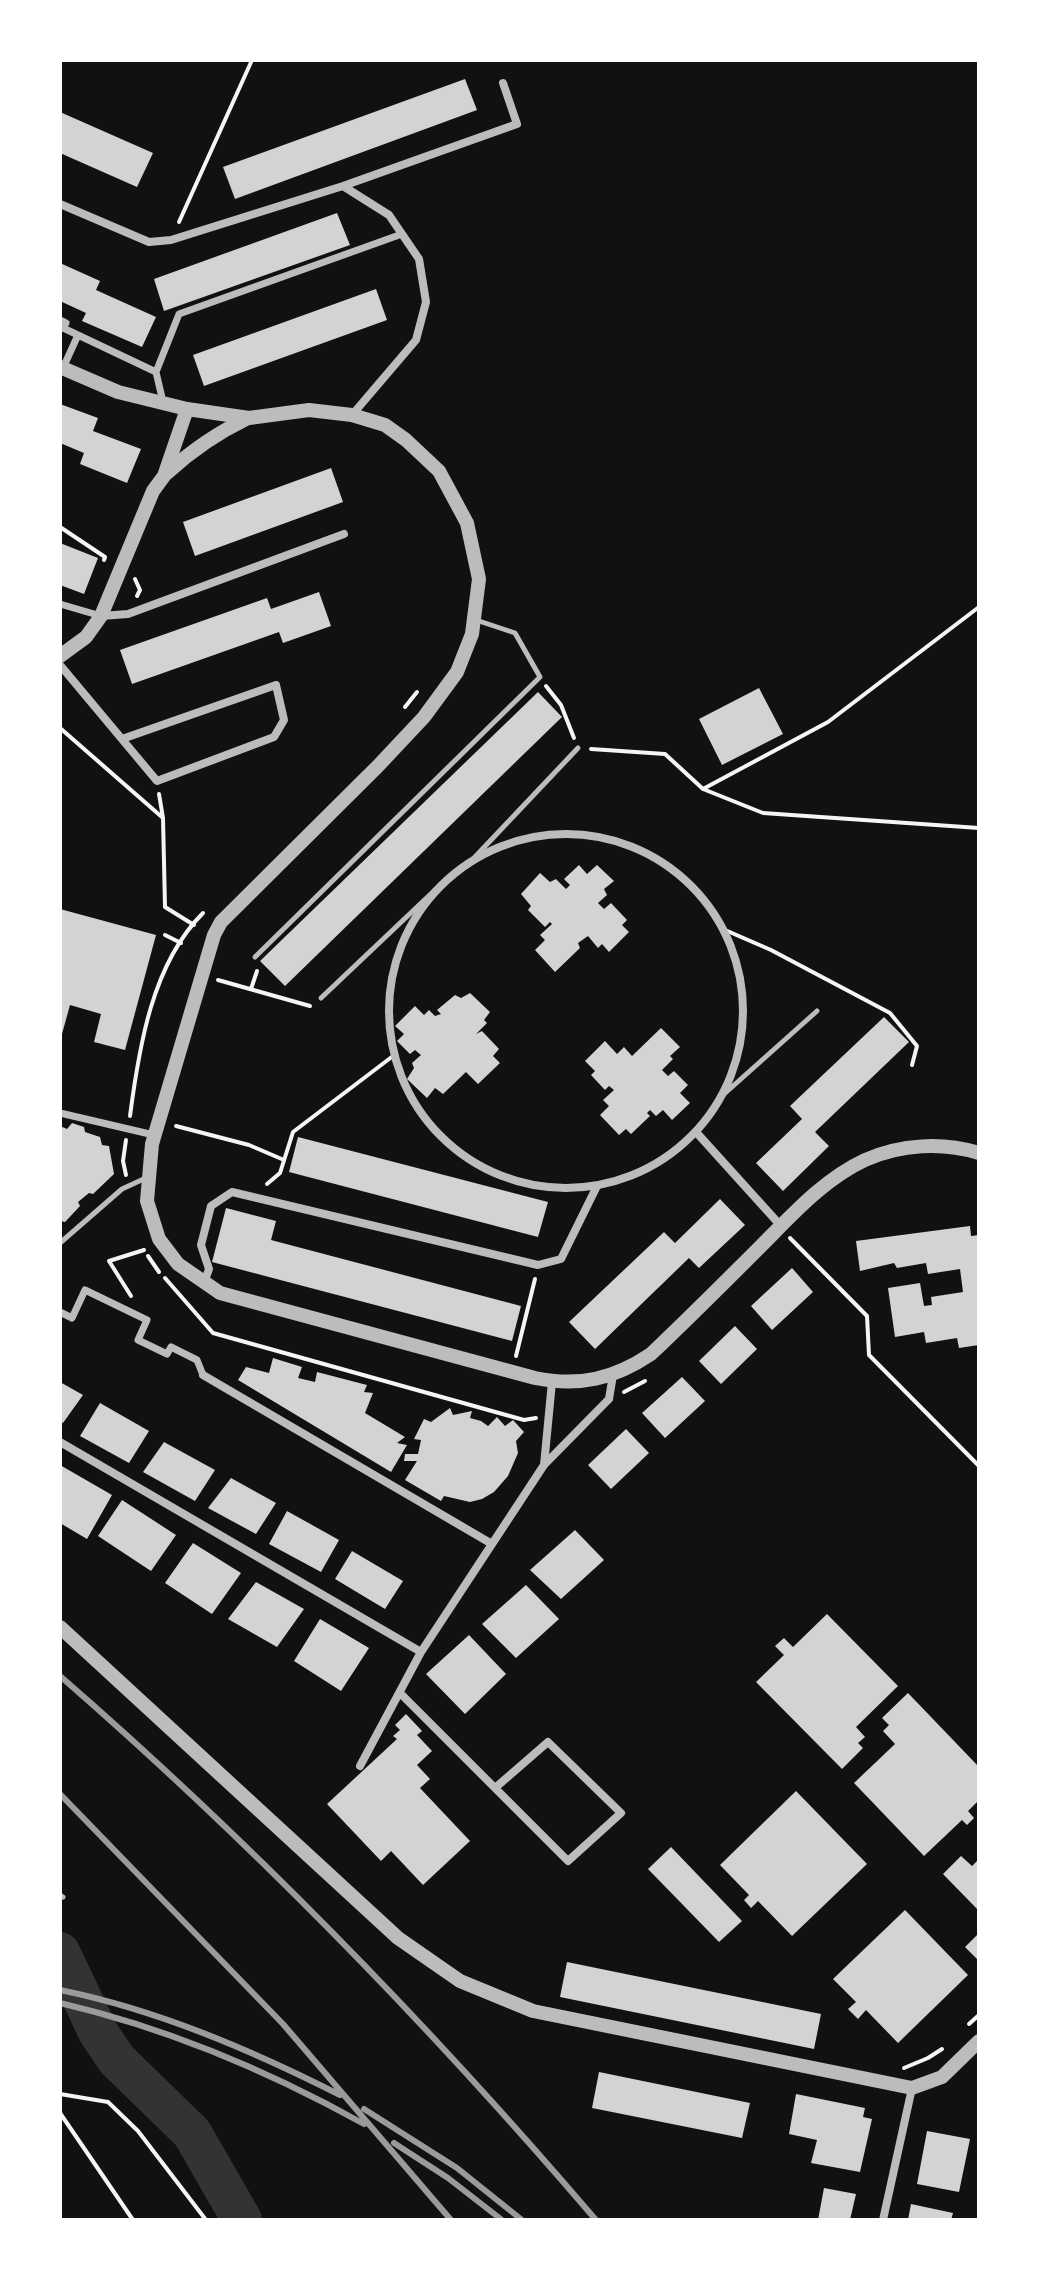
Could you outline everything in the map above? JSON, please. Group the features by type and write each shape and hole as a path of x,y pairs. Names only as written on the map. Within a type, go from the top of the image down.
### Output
{"street":[{"path":"60,204 149,242 171,240 343,186 517,124 503,83"},
{"path":"343,186 389,215 419,259 426,302 416,340 352,415"},
{"path":"164,405 156,372 179,314 402,234"},
{"path":"60,320 66,323 63,328 156,372"},
{"path":"78,335 62,368 118,392 164,405 249,418 309,410 352,415 385,425 439,471 467,523 479,579 472,634 457,672 424,717 221,922 200,975 156,1128 149,1176 147,1201 159,1239 178,1264 220,1293 511,1372 552,1382 580,1383 613,1375 651,1354 784,1231 819,1191 865,1160 916,1147 942,1145 979,1153"},
{"path":"164,476 187,409"},
{"path":"60,656 86,637 101,616 153,491 164,476 189,452 217,433 249,418"},
{"path":"60,604 101,616 128,614 344,534"},
{"path":"60,665 157,781 274,737 284,720 276,685 122,739"},
{"path":"580,833 639,848 689,882 725,930 740,970 744,1013 739,1055 723,1095 696,1132 651,1167 597,1186 544,1188 493,1173 448,1145 414,1105 393,1056 387,1006 393,967 406,931 435,890 474,858 520,839 580,833"},
{"path":"60,1113 156,1128"},
{"path":"696,1132 784,1231"},
{"path":"204,1284 209,1269 201,1245 211,1206 232,1192 538,1265 561,1259 597,1186"},
{"path":"60,1312 72,1318 85,1290 147,1320 138,1340 167,1354 171,1347 197,1360 203,1375 492,1544"},
{"path":"360,1766 421,1652 544,1465 609,1399 613,1375"},
{"path":"544,1465 552,1382"},
{"path":"60,1442 421,1652"},
{"path":"60,1627 398,1938 460,1981 533,2011 912,2088 942,2077 979,2041"},
{"path":"400,1693 495,1788 568,1861 621,1813 548,1742 495,1788"},
{"path":"883,2220 912,2088"}],"lane":[{"path":"255,957 540,677 515,633 475,620"},
{"path":"474,858 578,748"},
{"path":"321,998 435,890"},
{"path":"723,1095 817,1011"},
{"path":"60,1243 122,1189 149,1176"}],"path":[{"path":"171,240 252,60"},
{"path":"60,527 105,557 100,571"},
{"path":"703,789 828,722 979,607"},
{"path":"540,677 561,705 578,748 665,754 703,789 763,813 979,828"},
{"path":"60,728 163,818"},
{"path":"157,781 163,818 165,907 184,918"},
{"path":"725,930 771,950 890,1013 917,1046 912,1065"},
{"path":"165,935 181,943"},
{"path":"251,990 258,965 255,957"},
{"path":"200,975 311,1006 321,998"},
{"path":"253,1196 280,1173 293,1132 393,1056"},
{"path":"156,1128 249,1145 284,1160"},
{"path":"784,1231 867,1316 869,1355 979,1466"},
{"path":"141,1239 151,1264 213,1333 524,1420"},
{"path":"131,1297 109,1261 145,1249"},
{"path":"511,1372 536,1275"},
{"path":"641,1385 651,1374"},
{"path":"969,2025 979,2015"},
{"path":"894,2069 908,2067 948,2045"},
{"path":"60,2094 108,2102 138,2131 206,2220"},
{"path":"60,2113 133,2220"}],"building":[{"path":"465,79 477,110 235,199 223,167"},
{"path":"60,112 153,153 137,187 60,153"},
{"path":"337,213 350,245 164,311 154,279"},
{"path":"60,263 100,281 96,290 156,317 142,347 82,321 86,313 60,301"},
{"path":"376,289 387,320 204,386 193,355"},
{"path":"60,404 98,418 93,431 141,449 127,483 80,464 84,453 60,443"},
{"path":"331,468 343,502 195,556 183,522"},
{"path":"60,543 98,558 84,594 60,585"},
{"path":"319,592 331,626 283,643 279,632 132,684 120,650 267,598 271,609"},
{"path":"759,688 783,734 722,765 699,719"},
{"path":"538,692 562,717 285,986 260,961"},
{"path":"579,865 587,874 597,865 614,881 604,889 607,895 598,903 604,909 611,903 627,920 622,925 629,932 609,952 602,944 598,948 588,936 578,943 580,948 555,972 535,950 545,940 540,935 552,924 550,922 545,927 528,910 531,906 521,894 540,873 550,882 556,879 566,889 570,885 564,879"},
{"path":"60,909 156,935 125,1050 94,1042 101,1014 70,1005 60,1033"},
{"path":"470,993 490,1012 484,1020 487,1023 476,1034 482,1031 499,1049 493,1056 500,1063 478,1084 466,1072 443,1094 435,1088 427,1098 407,1079 414,1068 412,1063 421,1055 415,1050 410,1054 397,1041 404,1034 395,1026 415,1006 424,1015 429,1010 435,1016 441,1014 437,1010 455,995 461,998"},
{"path":"884,1017 909,1042 815,1132 829,1146 783,1191 756,1163 802,1119 790,1106"},
{"path":"661,1028 680,1047 662,1070 668,1076 674,1071 688,1085 680,1093 690,1103 672,1120 663,1110 656,1116 650,1110 647,1113 650,1116 631,1134 626,1129 619,1135 600,1115 609,1106 603,1100 614,1090 609,1086 605,1090 591,1075 595,1071 585,1061 605,1041 617,1054 624,1047 632,1056"},
{"path":"72,1123 84,1127 85,1132 100,1137 102,1145 109,1146 114,1174 93,1194 89,1193 78,1202 80,1206 65,1222 60,1221 60,1126 67,1129"},
{"path":"298,1137 548,1202 538,1237 289,1172"},
{"path":"720,1199 745,1225 699,1268 689,1258 595,1349 569,1322 664,1232 675,1243"},
{"path":"226,1208 276,1221 271,1240 521,1306 512,1341 212,1262"},
{"path":"970,1226 971,1236 979,1235 979,1345 959,1348 957,1338 926,1343 924,1332 895,1337 888,1288 920,1283 924,1306 932,1305 931,1297 963,1292 960,1269 928,1274 926,1263 897,1268 894,1263 860,1271 856,1241"},
{"path":"792,1268 813,1292 772,1330 751,1306"},
{"path":"735,1326 757,1349 721,1384 699,1361"},
{"path":"273,1358 302,1367 298,1378 315,1382 317,1372 367,1385 364,1392 373,1393 365,1413 405,1437 397,1443 407,1445 391,1472 238,1380 246,1367 269,1373"},
{"path":"682,1377 705,1401 665,1438 642,1413"},
{"path":"60,1382 83,1395 63,1423 60,1421"},
{"path":"100,1403 149,1431 129,1463 80,1436"},
{"path":"450,1408 453,1415 472,1411 470,1418 488,1426 497,1417 505,1426 513,1420 524,1432 516,1441 518,1453 508,1476 494,1492 482,1499 470,1502 444,1496 441,1501 405,1480 417,1461 404,1461 405,1454 418,1454 421,1440 414,1439 424,1419 431,1422"},
{"path":"626,1429 649,1453 611,1489 588,1465"},
{"path":"164,1442 215,1470 195,1501 143,1472"},
{"path":"60,1465 112,1495 87,1539 60,1523"},
{"path":"231,1478 276,1503 256,1534 208,1508"},
{"path":"122,1500 176,1535 151,1571 98,1536"},
{"path":"287,1511 339,1540 321,1572 269,1544"},
{"path":"575,1530 604,1560 561,1599 530,1570"},
{"path":"193,1543 241,1573 212,1614 165,1583"},
{"path":"352,1551 403,1581 385,1609 335,1579"},
{"path":"256,1582 304,1609 277,1647 228,1619"},
{"path":"526,1585 559,1619 516,1658 482,1624"},
{"path":"827,1614 898,1686 856,1727 865,1737 858,1743 863,1748 842,1769 756,1682 784,1655 775,1646 784,1638 793,1647"},
{"path":"320,1619 369,1648 341,1691 294,1661"},
{"path":"469,1635 506,1674 465,1714 426,1674"},
{"path":"908,1693 979,1767 979,1800 968,1811 974,1818 967,1825 962,1820 924,1856 854,1783 895,1744 883,1731 889,1725 882,1718"},
{"path":"406,1714 422,1731 417,1735 432,1751 417,1765 430,1779 420,1788 470,1841 423,1885 391,1851 381,1861 327,1804 397,1739 393,1736 400,1730 395,1725"},
{"path":"796,1791 867,1864 792,1936 758,1901 751,1908 744,1900 749,1895 720,1865"},
{"path":"671,1847 742,1921 719,1942 648,1869"},
{"path":"961,1856 972,1866 979,1859 979,1911 943,1874"},
{"path":"905,1910 968,1975 898,2043 866,2010 858,2019 848,2009 856,2002 833,1979"},
{"path":"979,1933 979,1961 965,1947"},
{"path":"567,1962 821,2014 814,2049 560,1997"},
{"path":"599,2072 750,2103 742,2138 592,2108"},
{"path":"796,2094 865,2108 863,2117 872,2119 860,2172 811,2163 817,2140 789,2134"},
{"path":"927,2131 970,2139 959,2192 917,2184"},
{"path":"824,2188 856,2194 850,2220 818,2220"},
{"path":"911,2204 953,2213 951,2220 908,2220"}],"waterway":[{"path":"60,1952 98,2032 117,2060 192,2133 242,2220"}],"railway":[{"path":"60,1676 201,1804 338,1938 469,2077 596,2220"},
{"path":"60,1794 283,2024 451,2220"},
{"path":"60,1990 97,1998 203,2033 340,2095"},
{"path":"60,2003 139,2025 216,2053 291,2086 364,2124"},
{"path":"364,2109 457,2168 522,2220"},
{"path":"394,2143 448,2178 502,2220"}]}
